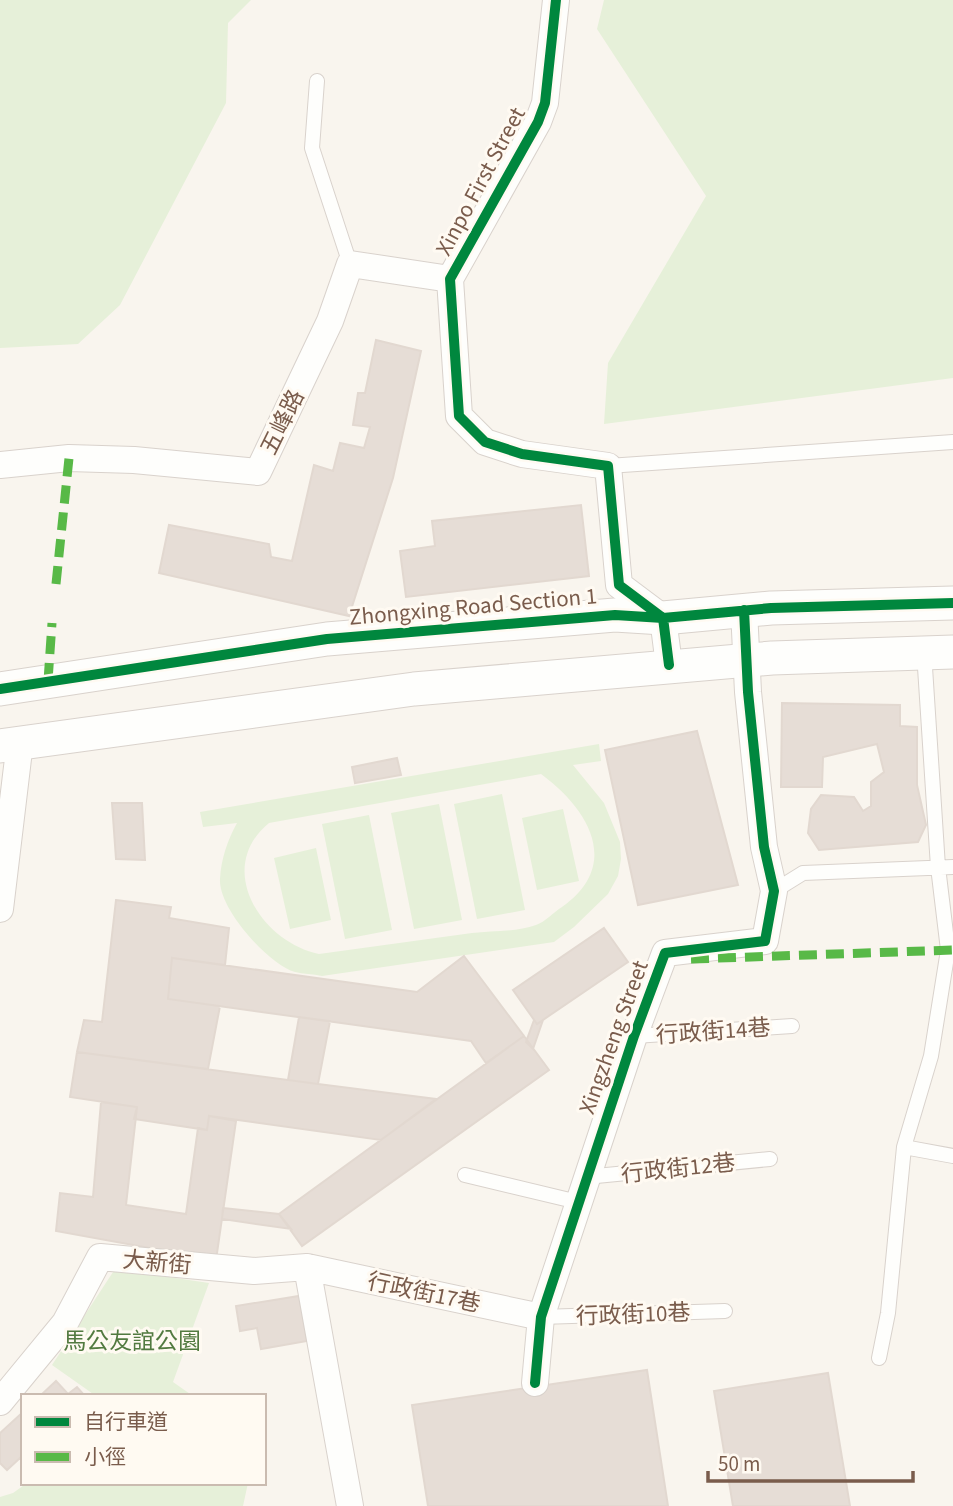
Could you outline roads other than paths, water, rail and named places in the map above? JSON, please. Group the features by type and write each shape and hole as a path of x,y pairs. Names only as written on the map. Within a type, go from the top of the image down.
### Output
{"street":[{"name":"Xinpo First Street","path":"556,0 545,103 538,122 450,279 459,416 485,442 522,454 608,466"},
{"path":"351,264 450,279"},
{"name":"五峰路","path":"0,465 69,458 121,459 258,472 330,321 351,264"},
{"path":"608,466 619,584 663,618 669,665"},
{"name":"Zhongxing Road Section 1","path":"0,689 327,639 615,615 663,618 744,610 953,603"},
{"name":"Xingzheng Street","path":"535,1383 541,1317 634,1036 665,953 765,941 774,891 764,847 746,660 744,610"},
{"path":"0,909 10,744 414,689 669,665 938,652"},
{"name":"大新街","path":"0,1402 65,1324 100,1257 254,1271 307,1267"},
{"path":"307,1267 350,1506"},
{"name":"行政街17巷","path":"307,1267 541,1317"}],"lane":[{"path":"317,81 312,148 351,264"},
{"path":"608,466 953,442"},
{"path":"879,1359 888,1313 904,1147 931,1056 948,950 938,652"},
{"path":"774,891 803,873 946,867"},
{"name":"行政街14巷","path":"634,1036 792,1026"},
{"path":"904,1147 953,1156"},
{"name":"行政街12巷","path":"465,1175 582,1190 770,1159"},
{"name":"行政街10巷","path":"541,1317 725,1311"}],"park label":[{"name":"馬公友誼公園","path":"132,1341"}]}
